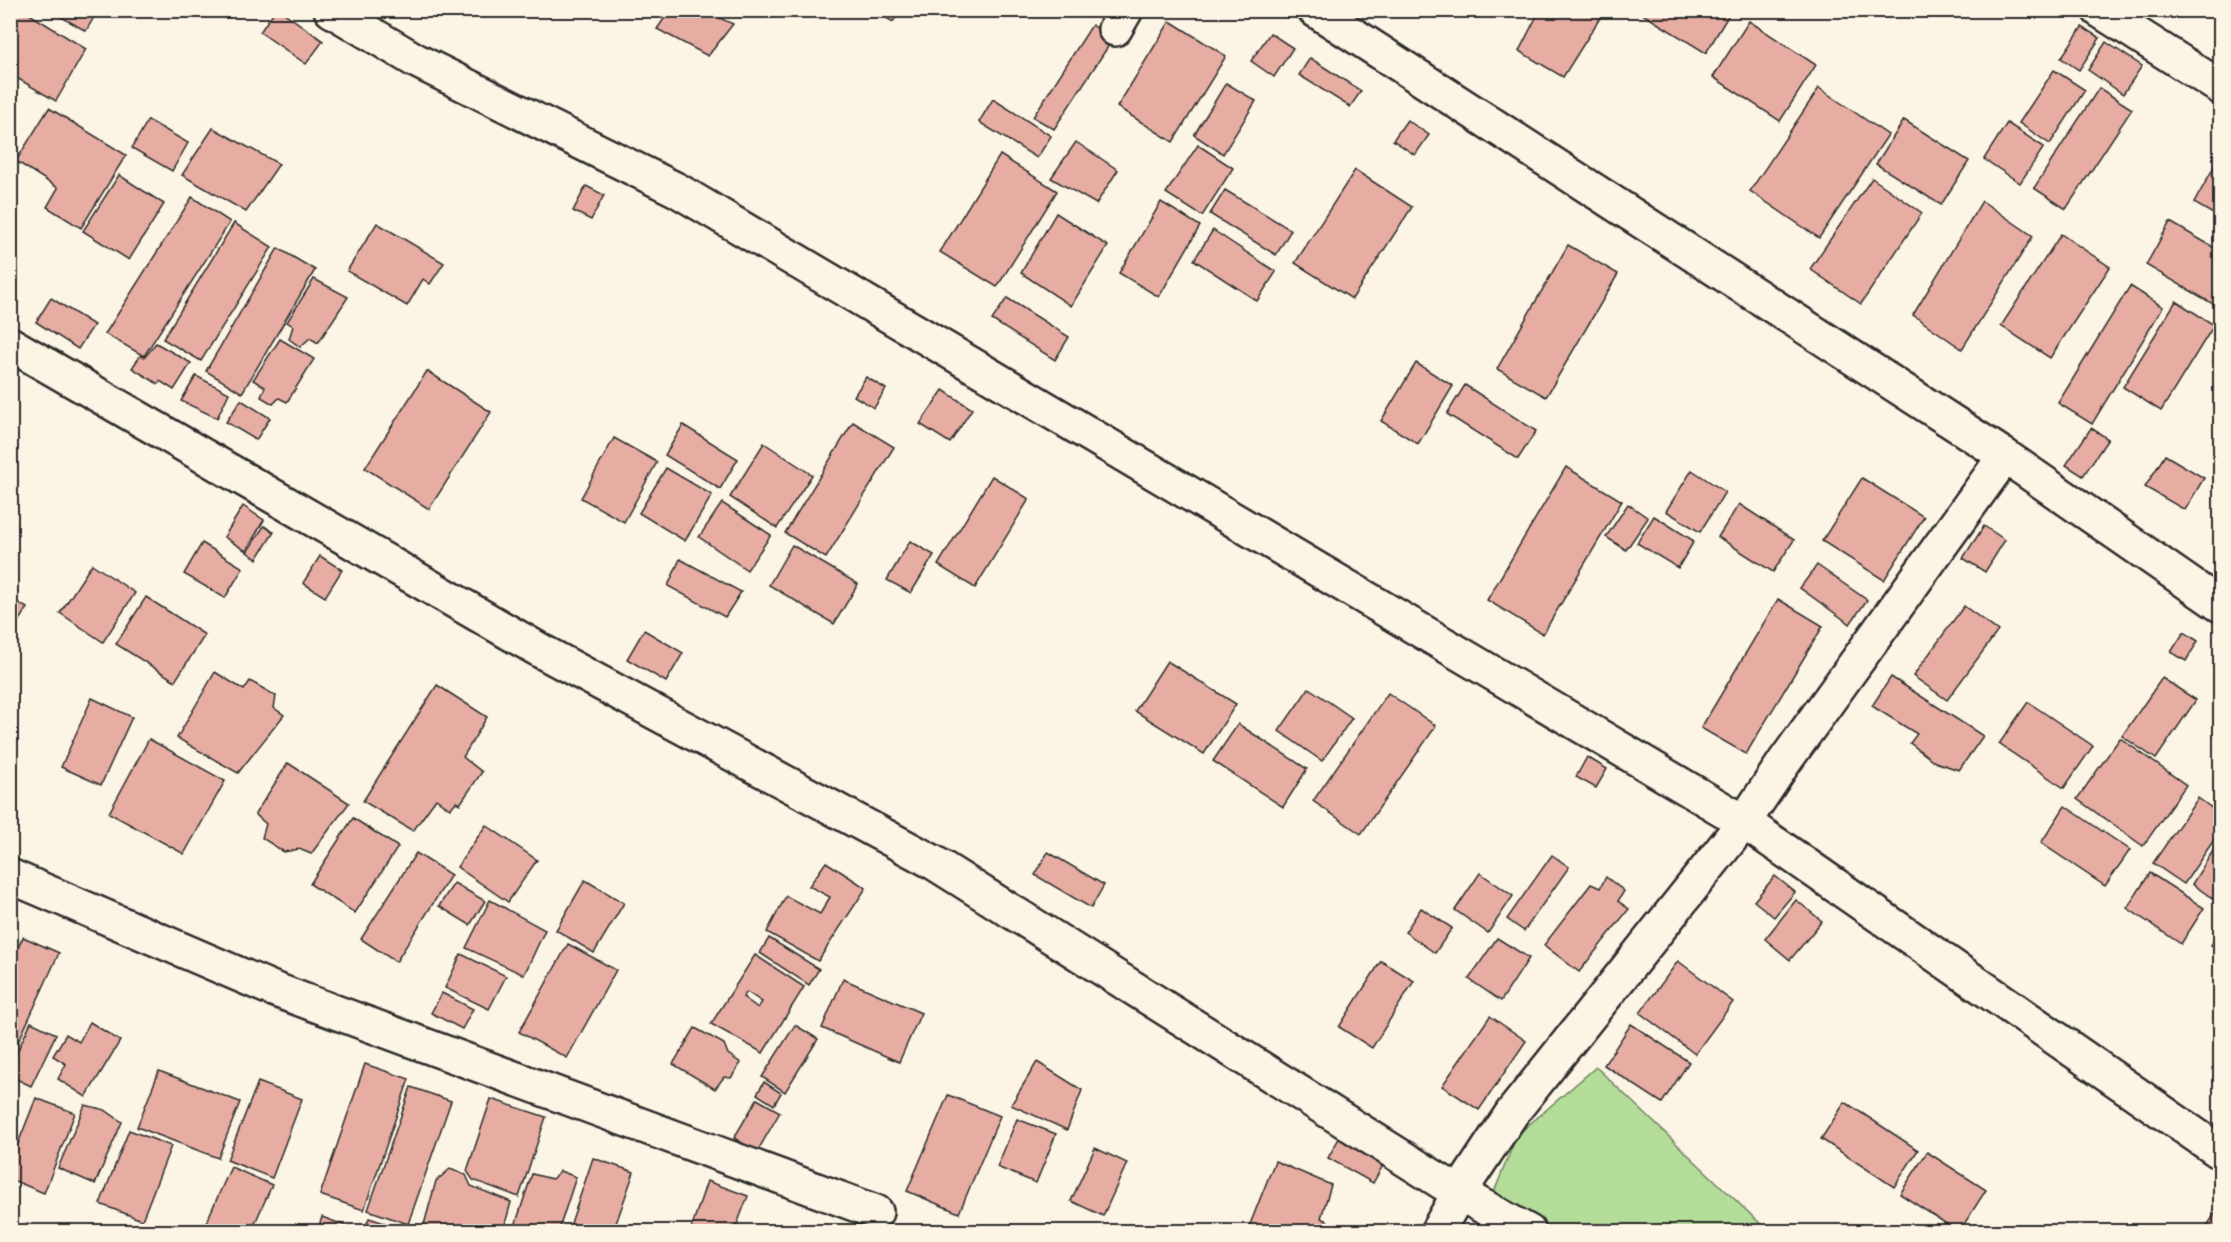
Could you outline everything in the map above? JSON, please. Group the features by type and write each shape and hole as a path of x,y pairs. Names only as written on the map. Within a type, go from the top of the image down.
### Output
{"street":[{"path":"331,10 415,60 677,190 1744,822 2220,1152"},
{"path":"1315,10 2005,456 2220,605"},
{"path":"2099,10 2220,87"},
{"path":"10,344 543,652 933,862 1459,1193 1530,1232"},
{"path":"1437,1232 1459,1193 1512,1113 1744,822 1785,761 2005,456"},
{"path":"10,876 273,989 876,1212"}],"green space":[{"path":"1596,1067 1768,1231 1478,1232 1517,1135"}],"building":[{"path":"10,10 23,10 86,49 56,101 10,74"},
{"path":"49,10 98,10 86,31"},
{"path":"275,10 280,10 323,41 306,64 260,32"},
{"path":"674,10 702,10 733,24 708,56 657,29 666,16 670,17"},
{"path":"873,10 900,10 893,22"},
{"path":"1540,10 1605,10 1563,77 1519,51"},
{"path":"1636,10 1730,10 1731,11 1706,53"},
{"path":"1170,21 1226,56 1173,142 1117,107"},
{"path":"1749,21 1816,65 1780,121 1713,77"},
{"path":"1092,25 1113,39 1054,129 1033,117"},
{"path":"2082,27 2100,38 2079,70 2061,58"},
{"path":"1270,33 1293,48 1274,77 1251,61"},
{"path":"2106,42 2142,66 2123,94 2088,70"},
{"path":"1310,58 1361,91 1350,107 1299,75"},
{"path":"2054,70 2085,90 2050,144 2019,123"},
{"path":"1226,83 1256,101 1223,154 1194,135"},
{"path":"1819,88 1888,135 1819,238 1750,191"},
{"path":"2099,88 2132,109 2066,209 2034,188"},
{"path":"993,99 1051,136 1037,158 979,122"},
{"path":"49,108 126,155 81,228 47,207 58,188 16,161"},
{"path":"148,120 188,143 172,171 132,148"},
{"path":"1407,120 1429,135 1415,155 1393,140"},
{"path":"1904,120 1969,161 1941,205 1876,164"},
{"path":"2007,123 2044,147 2020,183 1984,159"},
{"path":"213,128 279,164 246,212 182,175"},
{"path":"1076,142 1118,170 1096,204 1051,178"},
{"path":"1198,145 1233,168 1202,216 1166,193"},
{"path":"1000,155 1057,191 997,287 940,252"},
{"path":"2220,156 2220,218 2194,203"},
{"path":"1355,170 1412,207 1352,299 1295,263"},
{"path":"119,175 164,204 129,260 83,231"},
{"path":"1872,178 1922,213 1861,304 1810,269"},
{"path":"586,186 604,195 591,220 573,211"},
{"path":"1225,190 1291,230 1276,255 1210,214"},
{"path":"192,197 230,222 144,356 105,334"},
{"path":"1982,201 2033,236 1962,349 1913,315"},
{"path":"1161,202 1200,226 1159,297 1119,273"},
{"path":"1056,213 1108,246 1071,306 1021,273"},
{"path":"2170,222 2220,251 2220,308 2146,265"},
{"path":"234,223 272,247 201,361 163,339"},
{"path":"377,223 444,263 430,284 423,279 407,306 347,271"},
{"path":"1213,230 1276,272 1257,301 1194,260"},
{"path":"2061,234 2110,267 2050,358 2001,326"},
{"path":"1568,245 1618,274 1546,397 1497,369"},
{"path":"278,248 315,270 242,393 206,371"},
{"path":"314,279 348,297 318,343 310,338 300,347 289,339 293,326 287,322"},
{"path":"2130,286 2163,307 2092,424 2058,403"},
{"path":"51,298 94,325 78,349 36,322"},
{"path":"1007,298 1069,337 1055,360 992,320"},
{"path":"2176,301 2214,325 2161,411 2123,387"},
{"path":"280,339 314,359 287,402 279,398 273,404 261,397 265,387 253,380"},
{"path":"156,343 191,363 174,390 160,381 158,384 132,368 140,356 145,357"},
{"path":"1416,363 1453,386 1418,444 1381,421"},
{"path":"427,371 491,412 429,509 365,468"},
{"path":"196,376 229,393 217,418 181,401"},
{"path":"866,377 886,389 874,408 854,396"},
{"path":"1465,385 1536,431 1518,459 1447,414"},
{"path":"943,390 972,409 950,443 920,424"},
{"path":"241,400 270,418 256,440 226,422"},
{"path":"853,422 894,447 826,558 785,533"},
{"path":"683,425 738,459 720,489 665,455"},
{"path":"2091,428 2108,439 2083,476 2066,465"},
{"path":"614,438 657,462 624,522 581,498"},
{"path":"764,443 812,475 777,528 730,497"},
{"path":"2165,455 2204,478 2185,510 2145,487"},
{"path":"1566,467 1622,501 1543,634 1487,600"},
{"path":"666,468 712,495 685,541 639,513"},
{"path":"1692,470 1725,492 1700,532 1666,511"},
{"path":"992,476 1029,499 975,588 938,565"},
{"path":"1862,478 1924,517 1884,580 1822,541"},
{"path":"722,503 771,535 747,570 699,537"},
{"path":"1628,504 1648,518 1626,550 1606,537"},
{"path":"1739,504 1794,540 1773,572 1718,537"},
{"path":"243,506 264,520 246,551 224,537"},
{"path":"1654,516 1694,541 1678,568 1637,543"},
{"path":"264,526 274,532 257,559 247,552"},
{"path":"1984,526 2005,540 1985,572 1963,558"},
{"path":"910,541 934,555 911,593 887,580"},
{"path":"202,543 243,568 225,598 184,574"},
{"path":"792,545 858,584 834,624 769,585"},
{"path":"320,556 342,570 325,597 303,583"},
{"path":"680,559 741,592 725,617 668,586"},
{"path":"92,564 135,593 103,642 60,613"},
{"path":"1817,565 1867,600 1850,624 1800,588"},
{"path":"146,597 205,635 175,681 116,644"},
{"path":"10,598 27,608 10,634"},
{"path":"1778,599 1823,626 1746,754 1701,728"},
{"path":"1964,606 1998,631 1947,700 1913,676"},
{"path":"644,630 683,653 666,682 627,659"},
{"path":"2184,632 2198,641 2186,661 2171,652"},
{"path":"1167,661 1236,704 1204,754 1135,711"},
{"path":"215,672 244,690 250,681 276,696 274,708 284,715 238,773 177,738"},
{"path":"1891,677 1983,736 1959,770 1935,762 1910,743 1917,734 1872,706"},
{"path":"2162,678 2196,700 2156,759 2122,736"},
{"path":"437,685 487,717 463,757 482,772 460,804 456,802 450,809 436,799 413,831 363,801"},
{"path":"1309,688 1352,718 1322,761 1279,731"},
{"path":"1388,693 1436,726 1361,834 1313,801"},
{"path":"92,698 132,717 101,785 61,767"},
{"path":"2028,702 2093,746 2064,788 1999,744"},
{"path":"1238,724 1307,769 1283,807 1213,761"},
{"path":"2120,738 2186,785 2143,846 2077,799"},
{"path":"149,739 225,781 184,854 109,813"},
{"path":"1587,757 1607,769 1596,788 1576,777"},
{"path":"288,763 349,803 311,854 299,849 284,852 262,838 266,824 255,814"},
{"path":"2198,798 2220,814 2220,831 2184,884 2153,863"},
{"path":"2065,806 2130,850 2105,886 2041,843"},
{"path":"353,818 398,847 355,913 310,884"},
{"path":"486,825 537,860 508,902 457,867"},
{"path":"2216,846 2220,849 2220,892 2215,900 2192,884"},
{"path":"1048,852 1104,885 1091,908 1035,875"},
{"path":"416,853 451,875 396,962 361,939"},
{"path":"1552,855 1569,867 1524,931 1507,919"},
{"path":"826,862 866,888 818,961 767,932 786,896 820,914 830,897 809,886"},
{"path":"1480,873 1513,896 1488,933 1455,910"},
{"path":"2150,873 2204,908 2181,944 2127,908"},
{"path":"1775,876 1795,892 1774,917 1754,901"},
{"path":"1606,877 1624,891 1618,901 1629,909 1579,972 1544,945 1591,884 1600,888"},
{"path":"585,880 624,903 594,953 556,930"},
{"path":"454,883 485,901 470,925 439,906"},
{"path":"490,900 545,930 524,975 466,948"},
{"path":"1796,900 1822,921 1790,960 1765,939"},
{"path":"1421,908 1452,928 1435,953 1405,932"},
{"path":"2220,931 2220,951 2211,945"},
{"path":"23,937 59,953 10,1060 10,965"},
{"path":"769,938 819,969 809,985 760,953"},
{"path":"1497,938 1529,958 1501,1001 1469,979"},
{"path":"568,944 616,970 567,1058 519,1032"},
{"path":"461,954 506,976 489,1009 445,988"},
{"path":"755,955 804,987 763,1053 711,1024","holes":["747,992 762,1002 758,1008 743,997"]},
{"path":"1381,961 1414,981 1372,1048 1339,1027"},
{"path":"1678,961 1733,1002 1695,1054 1640,1013"},
{"path":"843,979 921,1013 899,1062 822,1028"},
{"path":"442,993 473,1009 462,1029 431,1013"},
{"path":"1490,1016 1526,1041 1479,1110 1442,1086"},
{"path":"31,1022 56,1034 31,1086 10,1076 10,1067"},
{"path":"90,1022 120,1041 86,1097 58,1079 66,1064 53,1056 66,1034 79,1042"},
{"path":"1631,1024 1689,1062 1662,1103 1604,1065"},
{"path":"795,1025 818,1039 785,1092 762,1077"},
{"path":"695,1028 724,1044 728,1054 741,1063 731,1078 724,1077 715,1089 673,1064"},
{"path":"1037,1062 1082,1090 1067,1130 1011,1105"},
{"path":"365,1064 409,1079 364,1210 320,1195"},
{"path":"159,1071 240,1102 218,1158 137,1127"},
{"path":"258,1082 302,1099 272,1178 227,1160"},
{"path":"764,1082 781,1093 774,1105 757,1094"},
{"path":"411,1087 451,1101 408,1224 368,1210"},
{"path":"948,1095 1000,1116 959,1213 907,1191"},
{"path":"36,1098 75,1113 44,1193 10,1179 10,1164"},
{"path":"491,1099 546,1117 519,1197 473,1180 467,1171"},
{"path":"757,1099 780,1112 757,1152 734,1138"},
{"path":"1845,1102 1918,1150 1894,1187 1821,1139"},
{"path":"85,1105 105,1110 122,1122 95,1184 58,1168"},
{"path":"1017,1119 1056,1134 1036,1183 997,1167"},
{"path":"129,1130 171,1146 142,1220 100,1204"},
{"path":"1342,1133 1387,1158 1373,1183 1328,1158"},
{"path":"1095,1148 1127,1163 1103,1216 1071,1201"},
{"path":"1927,1152 1986,1190 1959,1232 1900,1194"},
{"path":"593,1158 634,1172 613,1232 568,1232"},
{"path":"1275,1161 1331,1185 1321,1218 1338,1227 1335,1232 1247,1232"},
{"path":"231,1167 272,1185 251,1232 202,1232"},
{"path":"450,1169 466,1175 471,1186 511,1202 503,1232 422,1232 436,1181"},
{"path":"560,1171 576,1177 558,1232 513,1232 532,1174 552,1179"},
{"path":"707,1181 748,1196 734,1232 690,1232"},
{"path":"2218,1209 2220,1210 2220,1232 2203,1232"},
{"path":"322,1217 360,1231 360,1232 317,1232"},
{"path":"369,1218 406,1230 405,1232 364,1232"}]}
